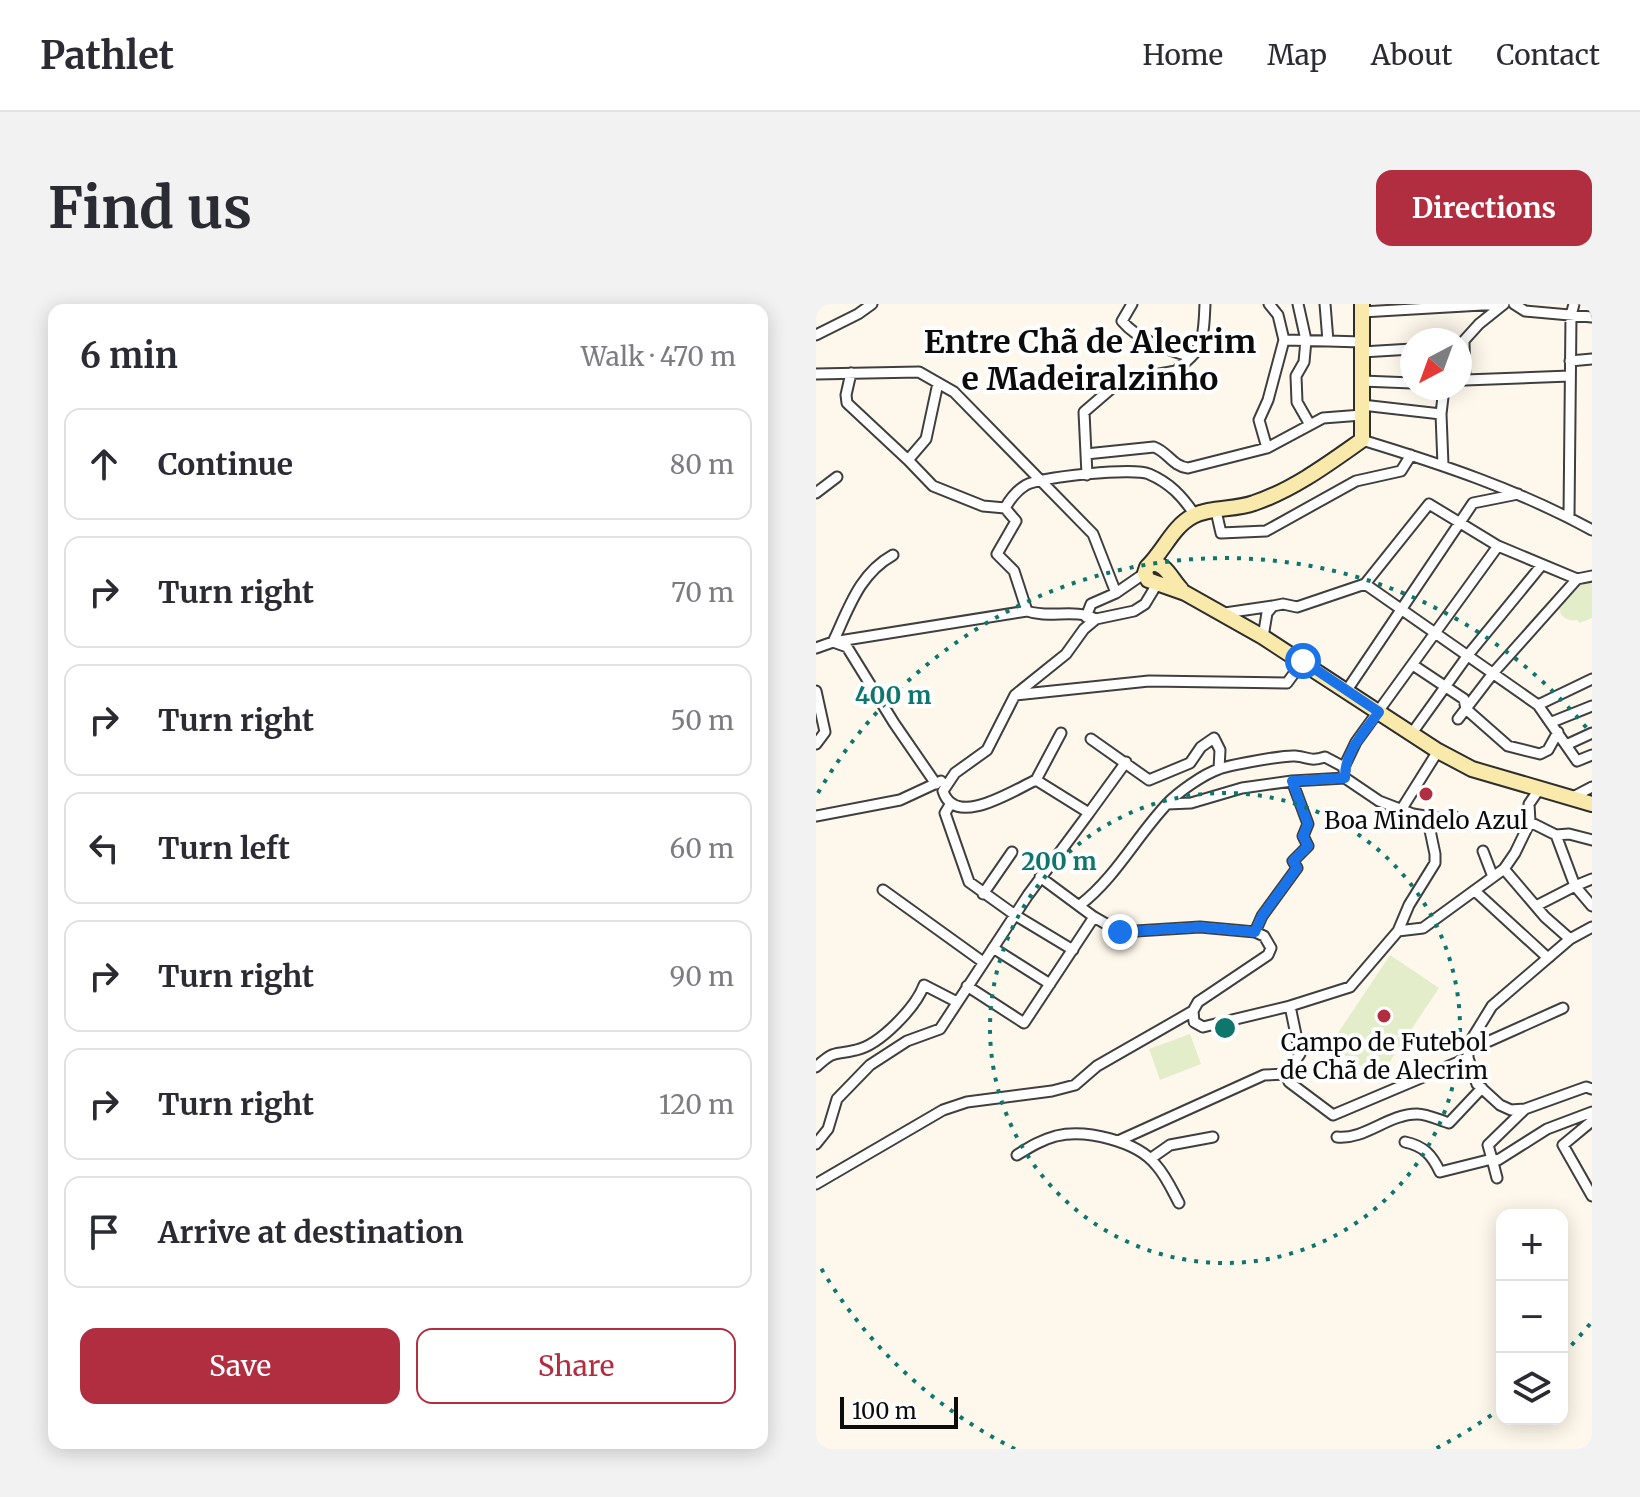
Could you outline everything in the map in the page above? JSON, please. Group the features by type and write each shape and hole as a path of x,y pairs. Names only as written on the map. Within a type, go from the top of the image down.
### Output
{"street":[{"path":"816,335 872,304"},
{"path":"1132,304 1122,321 1127,327 1158,347 1191,357"},
{"path":"1087,475 1084,412 1120,381 1176,371 1195,354 1203,333 1205,304"},
{"path":"1267,448 1259,420 1268,400 1284,340 1278,315 1269,304"},
{"path":"1298,304 1306,340 1304,362 1296,376 1297,402 1309,423"},
{"path":"1325,304 1328,341"},
{"path":"1362,440 1362,308 1502,304"},
{"path":"1472,332 1502,304"},
{"path":"1514,304 1525,311 1592,317"},
{"path":"1569,517 1571,315 1574,304"},
{"path":"1284,340 1400,349"},
{"path":"1570,361 1592,359"},
{"path":"816,374 919,372 954,392 1093,534 1116,593"},
{"path":"851,373 847,403 933,486 983,506 1005,508 1016,521 997,554 1014,571 1027,611"},
{"path":"1472,380 1570,376"},
{"path":"1362,381 1400,383"},
{"path":"908,460 926,439 938,383"},
{"path":"1443,400 1443,465"},
{"path":"1086,454 1154,447 1164,450 1179,467 1188,468 1267,448 1323,418 1362,410 1441,414"},
{"path":"816,648 833,642 1027,611 1039,615 1091,617 1134,611 1145,604 1167,542 1195,515 1249,505 1277,494 1362,440 1443,465 1518,494 1592,530"},
{"path":"1216,511 1221,533 1266,531 1356,481 1401,471 1411,455"},
{"path":"1005,508 1011,497 1028,484 1087,475 1146,472 1180,493 1195,515"},
{"path":"816,493 837,477"},
{"path":"1347,690 1473,503 1518,494"},
{"path":"1222,613 1283,604 1297,607 1365,584 1429,504 1498,546 1541,566 1577,579 1592,576"},
{"path":"1344,773 1356,742 1498,546"},
{"path":"833,642 854,595 868,573 893,555"},
{"path":"1412,733 1468,655 1541,566"},
{"path":"816,816 900,800 955,773 987,750 1015,695 1066,654 1091,617 1091,604 1157,574"},
{"path":"1157,574 1303,661 1438,751 1472,769 1592,804"},
{"path":"1458,719 1494,672 1577,579"},
{"path":"1365,584 1538,705 1577,761 1592,755"},
{"path":"1263,637 1267,613 1273,606"},
{"path":"833,642 847,647 936,784"},
{"path":"1015,695 1149,681 1287,683 1303,661"},
{"path":"1413,665 1464,699 1466,709 1508,746 1540,754 1548,750 1558,732"},
{"path":"1538,705 1592,679"},
{"path":"816,691 825,732 816,744"},
{"path":"1552,722 1592,706"},
{"path":"955,773 943,791 945,798 969,808 981,806 1036,780 1061,733"},
{"path":"1566,745 1592,733"},
{"path":"1091,739 1149,780 1190,763 1201,747 1214,738 1220,750 1219,769"},
{"path":"1401,810 1438,751"},
{"path":"1080,905 1106,883 1176,794 1219,769 1295,756 1311,761 1325,757 1379,801 1427,816 1443,819 1455,817"},
{"path":"816,1144 828,1129 837,1099 870,1065 907,1041 940,1029 1040,877 1126,762"},
{"path":"1167,804 1191,803 1242,788 1344,773"},
{"path":"1036,780 1089,813"},
{"path":"1255,932 1262,916 1297,868 1293,861 1308,846 1303,836 1308,824 1292,781"},
{"path":"1571,798 1592,787"},
{"path":"1398,931 1423,928 1504,869 1530,822 1529,804 1540,788"},
{"path":"951,803 945,813 969,882 1015,915 1073,950"},
{"path":"1193,1011 1194,1022 1203,1027 1290,1006 1350,987 1398,931 1409,905 1435,863 1427,816"},
{"path":"1530,822 1556,835 1569,834 1592,840"},
{"path":"1556,835 1575,886 1592,906"},
{"path":"1483,851 1493,877"},
{"path":"983,894 1012,852"},
{"path":"1504,869 1570,939"},
{"path":"816,1184 943,1110 967,1102 1075,1085 1097,1066 1193,1011 1198,1002 1268,955 1271,948 1264,936 1255,932 1200,927 1120,932 1040,877"},
{"path":"1536,906 1592,879"},
{"path":"883,890 983,962"},
{"path":"1475,891 1548,958"},
{"path":"967,986 1024,1023 1094,917"},
{"path":"1592,927 1570,939 1492,1006 1468,1045 1468,1058 1477,1084 1500,1105 1511,1110 1525,1109 1586,1087 1592,1089"},
{"path":"993,948 1050,984"},
{"path":"816,1067 832,1052 857,1050 877,1040 919,998 924,985 957,1002"},
{"path":"1286,1074 1300,1054 1290,1006"},
{"path":"1468,1045 1485,1043 1563,1008"},
{"path":"1286,1074 1289,1082 1333,1115 1468,1058"},
{"path":"1118,1141 1264,1075 1286,1074"},
{"path":"1337,1137 1350,1138 1386,1120 1419,1113 1449,1123 1482,1088"},
{"path":"1497,1178 1488,1145 1525,1109"},
{"path":"1405,1142 1417,1144 1427,1151 1440,1172 1498,1160 1547,1129 1592,1112"},
{"path":"1592,1121 1563,1145 1592,1196"},
{"path":"1017,1155 1037,1142 1059,1135 1077,1134 1118,1141 1139,1149 1150,1159 1179,1203"},
{"path":"1150,1159 1170,1145 1213,1137"}],"green space":[{"path":"1592,581 1592,618 1580,623 1565,618 1559,606 1575,587"},
{"name":"Campo de Futebol de Chã de Alecrim","path":"1390,955 1439,988 1379,1078 1330,1045"},
{"path":"1190,1034 1201,1064 1160,1080 1149,1049"}],"place":[{"name":"Boa Mindelo Azul","path":"1426,794"},
{"name":"Campo de Futebol de Chã de Alecrim","path":"1384,1016"}],"district":[{"name":"Entre Chã de Alecrim e Madeiralzinho","path":"1090,360"}],"route":[{"path":"1120,932 1200,927 1255,932 1262,916 1297,868 1293,861 1308,846 1303,836 1308,824 1292,781 1345,778 1344,767 1356,742 1379,712 1303,661"}]}
